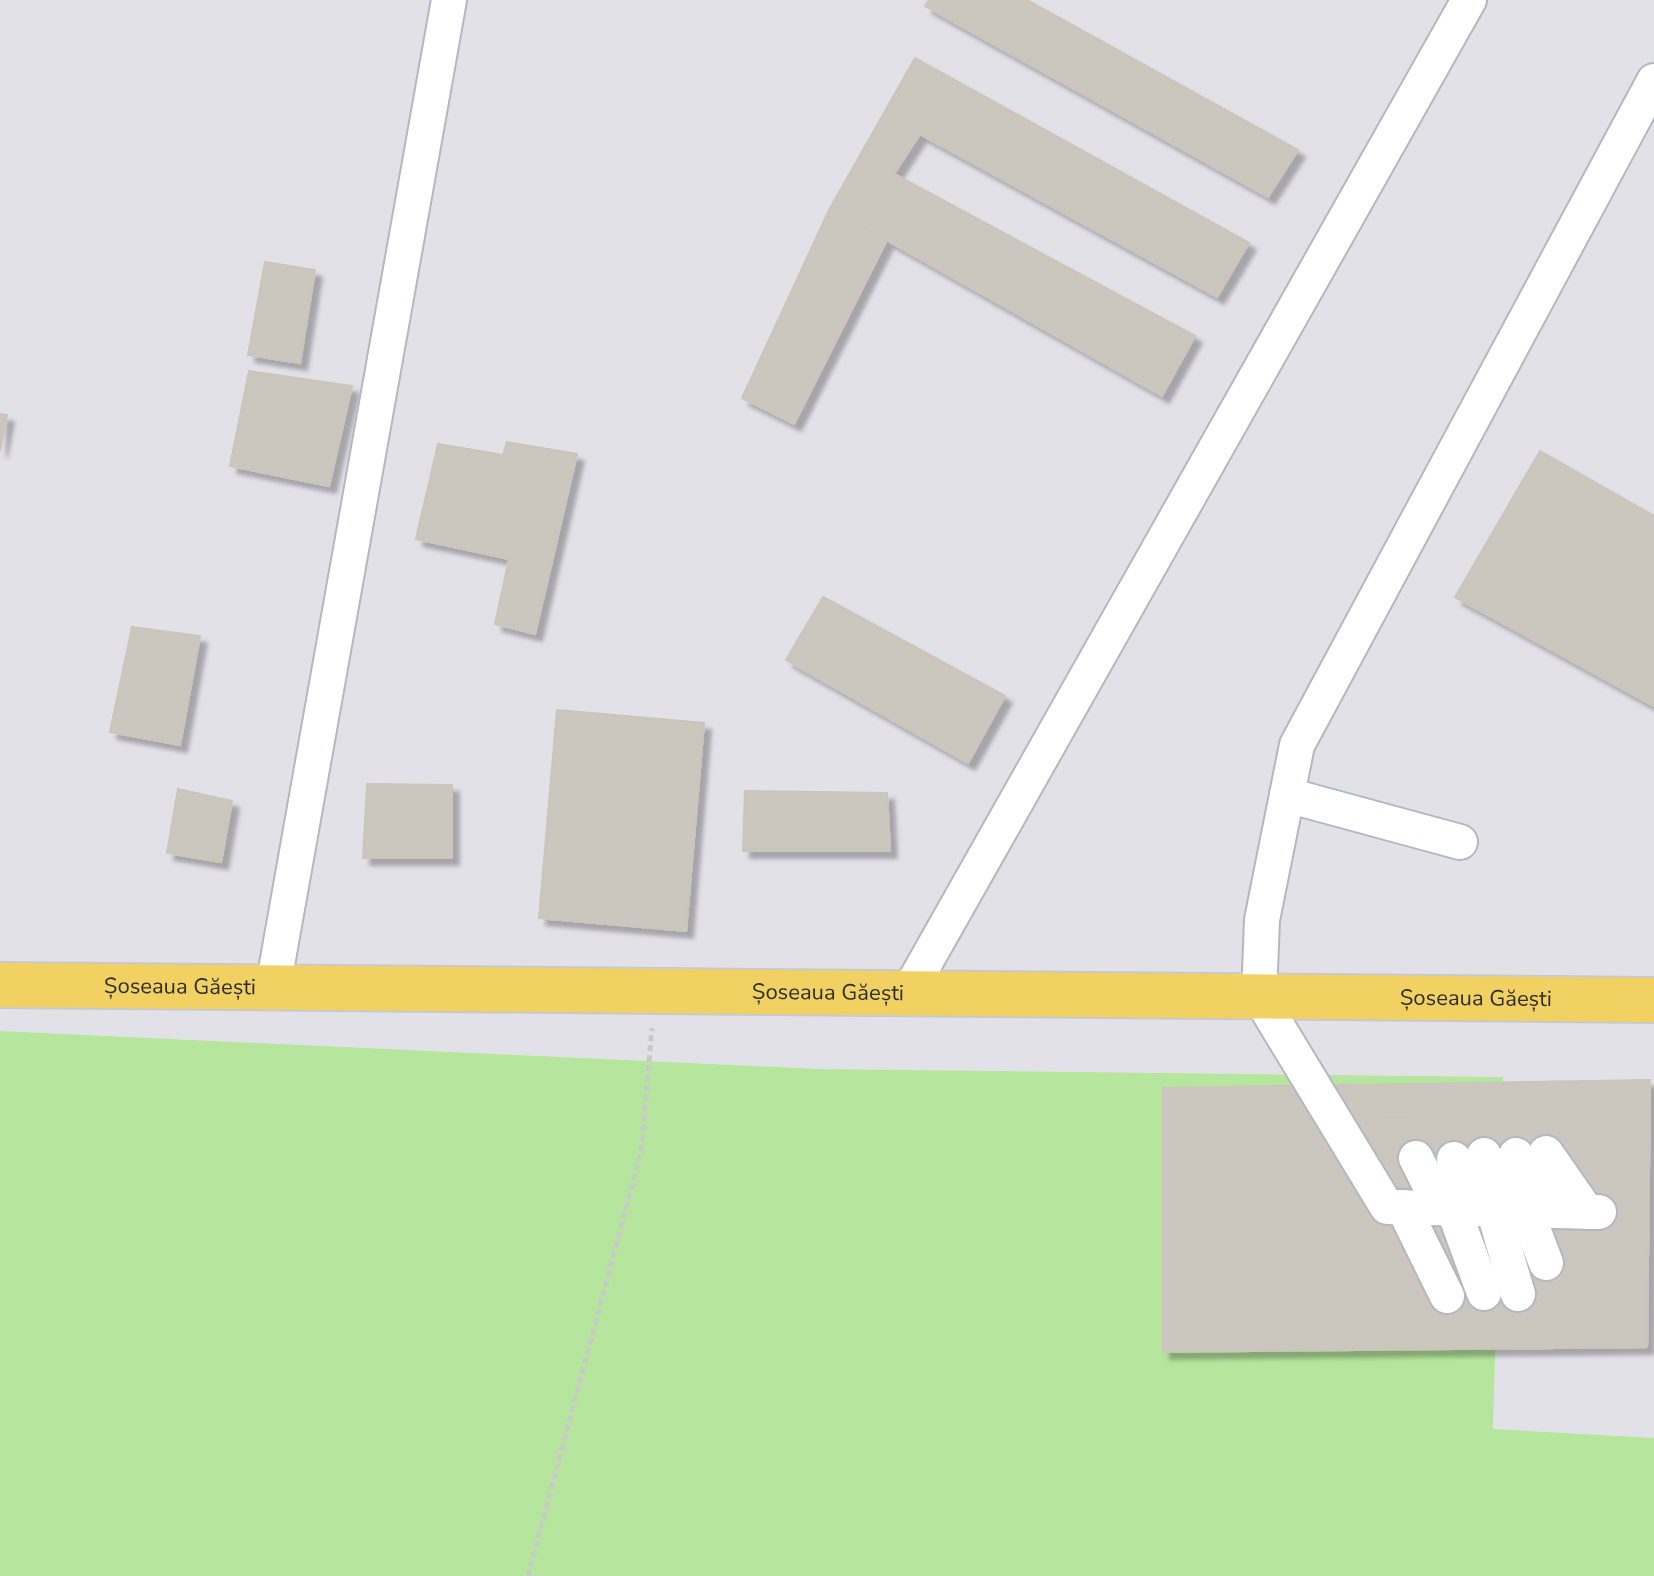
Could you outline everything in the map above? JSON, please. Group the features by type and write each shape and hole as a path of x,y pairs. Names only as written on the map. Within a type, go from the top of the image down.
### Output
{"main road":[{"name":"Șoseaua Găești","path":"0,985 1654,1000"}],"street":[{"path":"273,987 449,0"},
{"path":"908,993 1469,0"},
{"path":"1500,1156 1593,1212 1387,1207 1259,996 1262,920 1297,745 1654,81"},
{"path":"1287,795 1460,842"},
{"path":"1484,1293 1500,1156"},
{"path":"1500,1156 1492,1209 1518,1294"},
{"path":"1416,1158 1492,1209 1546,1263"},
{"path":"1403,1207 1447,1296"}],"path":[{"path":"528,1576 641,1152 656,991"}],"shaded area":[{"path":"0,0 1654,0 1654,1438 1493,1429 1503,1077 819,1069 0,1031"}],"green space":[{"path":"0,1031 819,1069 1503,1077 1493,1429 1654,1438 1654,1576 0,1576"}],"building":[{"path":"929,0 1027,0 1298,150 1268,197 925,6"},
{"path":"915,58 1249,243 1217,297 920,134 894,174 1195,336 1162,396 830,208"},
{"path":"830,208 887,240 794,424 742,398"},
{"path":"265,262 315,270 300,363 248,355"},
{"path":"249,371 352,386 329,486 230,466"},
{"path":"0,414 7,415 0,451"},
{"path":"507,442 577,454 535,634 495,624 509,559 416,539 438,444 503,455"},
{"path":"1540,451 1654,516 1654,706 1455,597"},
{"path":"823,597 1005,696 968,763 786,660"},
{"path":"132,627 200,636 180,745 110,732"},
{"path":"557,710 704,723 686,931 539,918"},
{"path":"367,784 452,785 452,858 363,858"},
{"path":"178,789 232,801 221,862 167,853"},
{"path":"745,791 887,793 890,851 743,851"},
{"path":"1650,1080 1647,1347 1163,1352 1163,1088"},
{"path":"1560,1115 1603,1183 1408,1183 1364,1118"}]}
